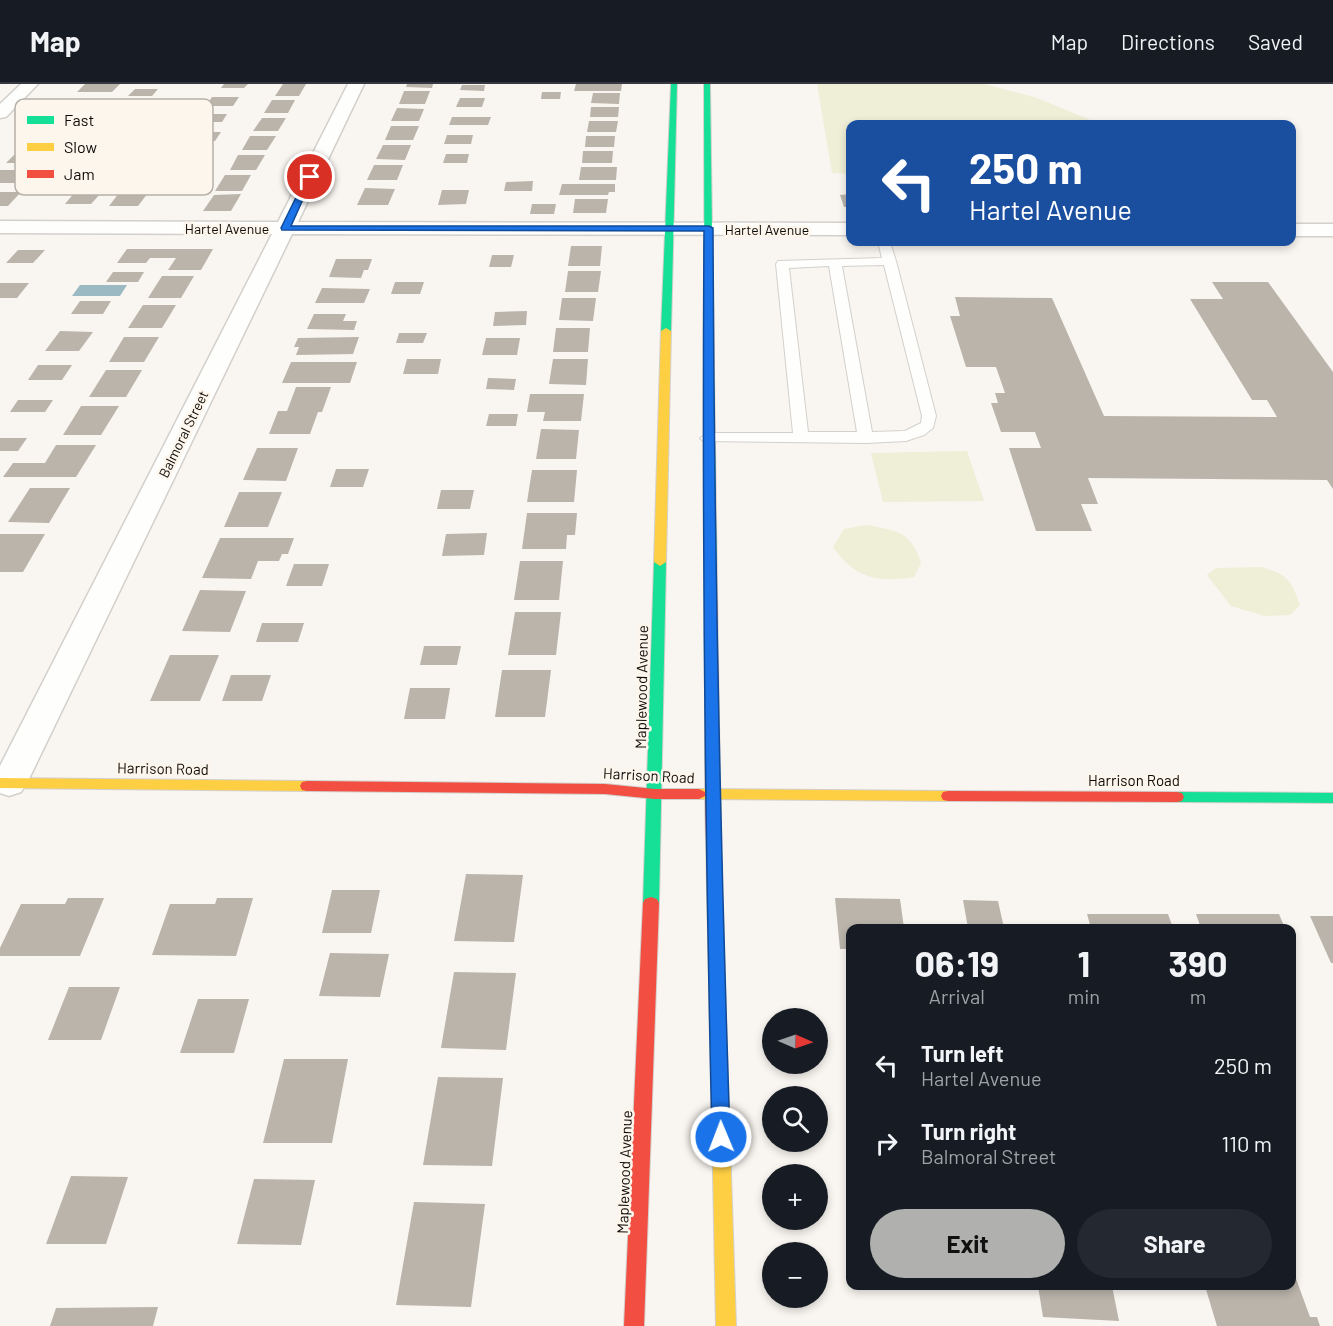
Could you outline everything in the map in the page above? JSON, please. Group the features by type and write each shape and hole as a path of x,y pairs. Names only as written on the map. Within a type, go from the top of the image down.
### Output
{"street":[{"path":"0,113 30,84"},
{"name":"Balmoral Street","path":"5,783 356,84"},
{"name":"Maplewood Avenue","path":"674,84 690,138 709,228 708,438 713,793 726,1326"},
{"name":"Maplewood Avenue","path":"634,1326 655,794 668,229 690,138 707,84"},
{"name":"Hartel Avenue","path":"0,227 846,229"},
{"path":"1296,230 1333,230"},
{"name":"Harrison Road","path":"5,783 605,789 655,794 1333,798"}],"lane":[{"path":"708,438 906,436 919,432 928,425 929,416 885,246"},
{"path":"801,438 782,264 890,261"},
{"path":"835,263 866,438"}],"green space":[{"path":"817,84 985,84 1037,98 1090,120 846,120 846,174 832,173"},
{"path":"967,451 984,501 883,502 871,453"},
{"path":"867,525 895,531 913,544 921,563 914,577 889,579 868,576 850,566 841,557 833,547 844,529"},
{"path":"1261,567 1277,572 1291,584 1300,605 1290,615 1265,616 1231,606 1207,575 1216,568"}],"water":[{"path":"80,285 127,285 120,296 72,296"}],"building":[{"path":"85,84 120,84 112,92 77,92"},
{"path":"224,84 248,84 244,88 221,88"},
{"path":"283,84 306,84 299,96 275,96"},
{"path":"407,84 433,84 432,88 406,87"},
{"path":"576,84 622,84 621,91 574,91"},
{"path":"462,85 485,85 484,91 460,90"},
{"path":"135,89 158,89 152,96 128,96"},
{"path":"404,91 430,91 425,104 399,104"},
{"path":"542,92 561,92 560,99 541,99"},
{"path":"593,93 620,93 619,104 591,103"},
{"path":"212,97 239,97 233,106 213,106 213,99 211,99"},
{"path":"460,98 485,98 482,107 456,107"},
{"path":"272,100 295,100 288,113 264,113"},
{"path":"591,107 619,107 618,117 590,117"},
{"path":"397,108 424,109 419,121 391,121"},
{"path":"213,114 227,114 222,122 213,122"},
{"path":"452,117 491,117 488,125 449,125"},
{"path":"262,118 286,118 278,131 253,131"},
{"path":"589,121 618,121 616,132 587,132"},
{"path":"391,126 419,126 413,140 385,140"},
{"path":"213,132 221,132 213,141"},
{"path":"447,135 473,135 471,144 444,144"},
{"path":"250,136 276,136 267,150 242,150"},
{"path":"586,136 615,136 614,147 585,147"},
{"path":"383,145 411,145 405,160 376,159"},
{"path":"583,151 613,151 612,163 582,163"},
{"path":"15,154 15,163 6,163"},
{"path":"446,154 469,154 467,163 443,163"},
{"path":"238,155 265,155 256,170 230,170"},
{"path":"374,165 403,165 397,180 367,180"},
{"path":"581,167 617,167 616,180 579,180"},
{"path":"0,170 15,170 15,183 0,183"},
{"path":"225,175 251,175 242,191 215,191"},
{"path":"533,181 532,191 504,191 506,182"},
{"path":"562,184 615,184 615,192 609,192 608,195 559,195"},
{"path":"365,188 395,189 388,205 357,205"},
{"path":"442,190 469,190 466,204 438,205"},
{"path":"0,192 15,192 15,195 18,195 8,206 0,206"},
{"path":"241,194 231,211 203,211 214,195"},
{"path":"846,194 846,207 844,207 840,195"},
{"path":"72,195 99,195 91,204 65,204"},
{"path":"117,195 146,195 138,206 109,206"},
{"path":"575,199 608,199 606,213 573,213"},
{"path":"532,204 556,204 554,214 530,214"},
{"path":"571,246 602,246 600,266 568,266"},
{"path":"127,249 213,249 201,270 168,270 176,258 150,258 146,263 117,263"},
{"path":"18,250 45,250 33,263 6,263"},
{"path":"492,255 514,255 511,267 489,267"},
{"path":"336,259 372,259 368,270 364,270 361,278 329,277"},
{"path":"568,271 601,271 598,292 565,292"},
{"path":"113,272 144,272 138,282 106,282"},
{"path":"162,276 194,276 181,298 148,298"},
{"path":"395,282 424,282 420,294 391,294"},
{"path":"1212,282 1268,282 1333,372 1333,489 1327,480 1088,478 1098,504 1081,504 1092,531 1036,531 1009,448 1041,448 1035,432 1001,432 991,403 998,403 995,393 1005,393 996,367 966,367 950,316 960,316 955,297 1052,298 1104,416 1277,417 1267,400 1252,400 1190,299 1223,299"},
{"path":"0,283 29,283 17,298 0,298"},
{"path":"322,288 370,289 364,303 315,303"},
{"path":"562,298 596,298 593,321 559,320"},
{"path":"80,301 111,301 103,314 71,314"},
{"path":"143,305 176,305 162,328 128,328"},
{"path":"527,311 526,325 493,326 495,312"},
{"path":"314,314 346,314 343,321 357,321 354,330 307,329"},
{"path":"556,328 590,328 588,352 553,352"},
{"path":"60,331 93,332 79,351 45,351"},
{"path":"399,333 427,333 423,343 396,343"},
{"path":"124,337 159,337 144,362 109,362"},
{"path":"359,337 353,354 296,355 299,347 294,347 298,338"},
{"path":"486,338 520,338 517,355 482,355"},
{"path":"407,359 441,359 438,374 403,374"},
{"path":"553,359 588,359 586,385 549,384"},
{"path":"291,362 357,362 350,383 282,383"},
{"path":"38,365 72,365 62,380 28,380"},
{"path":"106,370 142,370 126,397 89,397"},
{"path":"488,378 516,379 514,390 486,389"},
{"path":"296,387 331,387 322,412 318,412 310,434 269,434 278,411 287,411"},
{"path":"530,394 584,394 581,421 543,421 545,412 527,412"},
{"path":"18,400 53,400 45,412 10,412"},
{"path":"81,406 119,406 101,435 63,435"},
{"path":"489,414 518,414 516,426 486,426"},
{"path":"541,429 579,430 576,459 536,459"},
{"path":"0,438 27,438 18,451 0,451"},
{"path":"56,445 96,445 76,477 3,477 13,463 45,463"},
{"path":"257,448 298,448 286,481 243,480"},
{"path":"336,469 369,469 363,487 330,487"},
{"path":"532,470 577,470 574,502 527,502"},
{"path":"30,488 70,488 49,523 8,522"},
{"path":"441,490 474,490 470,509 437,509"},
{"path":"239,492 282,492 268,527 224,527"},
{"path":"527,513 577,513 575,535 567,535 566,549 522,549"},
{"path":"487,533 484,555 442,556 446,534"},
{"path":"0,534 45,534 23,572 0,572"},
{"path":"220,538 294,538 288,554 282,554 279,561 258,561 251,579 202,578"},
{"path":"520,561 563,561 559,600 514,600"},
{"path":"294,564 329,564 322,586 286,586"},
{"path":"200,590 246,591 230,632 182,631"},
{"path":"515,612 561,612 556,655 508,655"},
{"path":"262,623 304,623 298,642 256,642"},
{"path":"424,646 461,646 457,665 420,665"},
{"path":"170,655 219,655 200,701 150,701"},
{"path":"502,670 551,670 545,717 495,717"},
{"path":"231,675 271,675 262,701 222,701"},
{"path":"410,688 450,688 445,719 404,719"},
{"path":"466,874 523,875 514,942 454,941"},
{"path":"332,890 380,890 371,933 322,933"},
{"path":"68,898 104,898 80,956 0,956 0,948 21,904 65,904"},
{"path":"217,898 253,898 236,956 152,955 170,904 215,904"},
{"path":"835,898 900,899 903,924 846,924 846,949 840,949"},
{"path":"963,900 998,901 1003,924 967,924"},
{"path":"1087,914 1168,914 1172,924 1090,924"},
{"path":"1196,914 1279,914 1283,924 1200,924"},
{"path":"1310,916 1333,916 1333,963 1331,963"},
{"path":"330,953 389,954 380,997 319,996"},
{"path":"454,972 516,973 506,1050 441,1048"},
{"path":"69,987 120,987 101,1040 48,1040"},
{"path":"198,999 249,999 234,1053 180,1053"},
{"path":"284,1059 348,1059 332,1143 263,1143"},
{"path":"438,1077 503,1078 492,1166 423,1165"},
{"path":"71,1176 128,1177 106,1244 46,1244"},
{"path":"254,1179 315,1180 301,1245 237,1244"},
{"path":"414,1202 485,1204 471,1307 396,1305"},
{"path":"1296,1279 1310,1317 1317,1317 1320,1326 1217,1326 1206,1290 1296,1290"},
{"path":"1039,1290 1113,1290 1119,1321 1043,1317"},
{"path":"158,1307 153,1326 50,1326 56,1308"}],"traffic: fast":[{"path":"666,331 674,84"},
{"path":"707,84 711,588"},
{"path":"651,903 660,562"},
{"path":"1177,797 1333,798"}],"traffic: slow":[{"path":"660,562 666,331"},
{"path":"0,783 307,786"},
{"path":"699,794 948,796"},
{"path":"718,1021 726,1326"}],"traffic: jam":[{"path":"711,588 713,854 718,1021"},
{"path":"307,786 605,789 655,794 699,794"},
{"path":"948,796 1177,797"},
{"path":"634,1326 651,903"}],"route":[{"path":"310,177 285,228 709,228 708,438 713,854 721,1137"}]}
